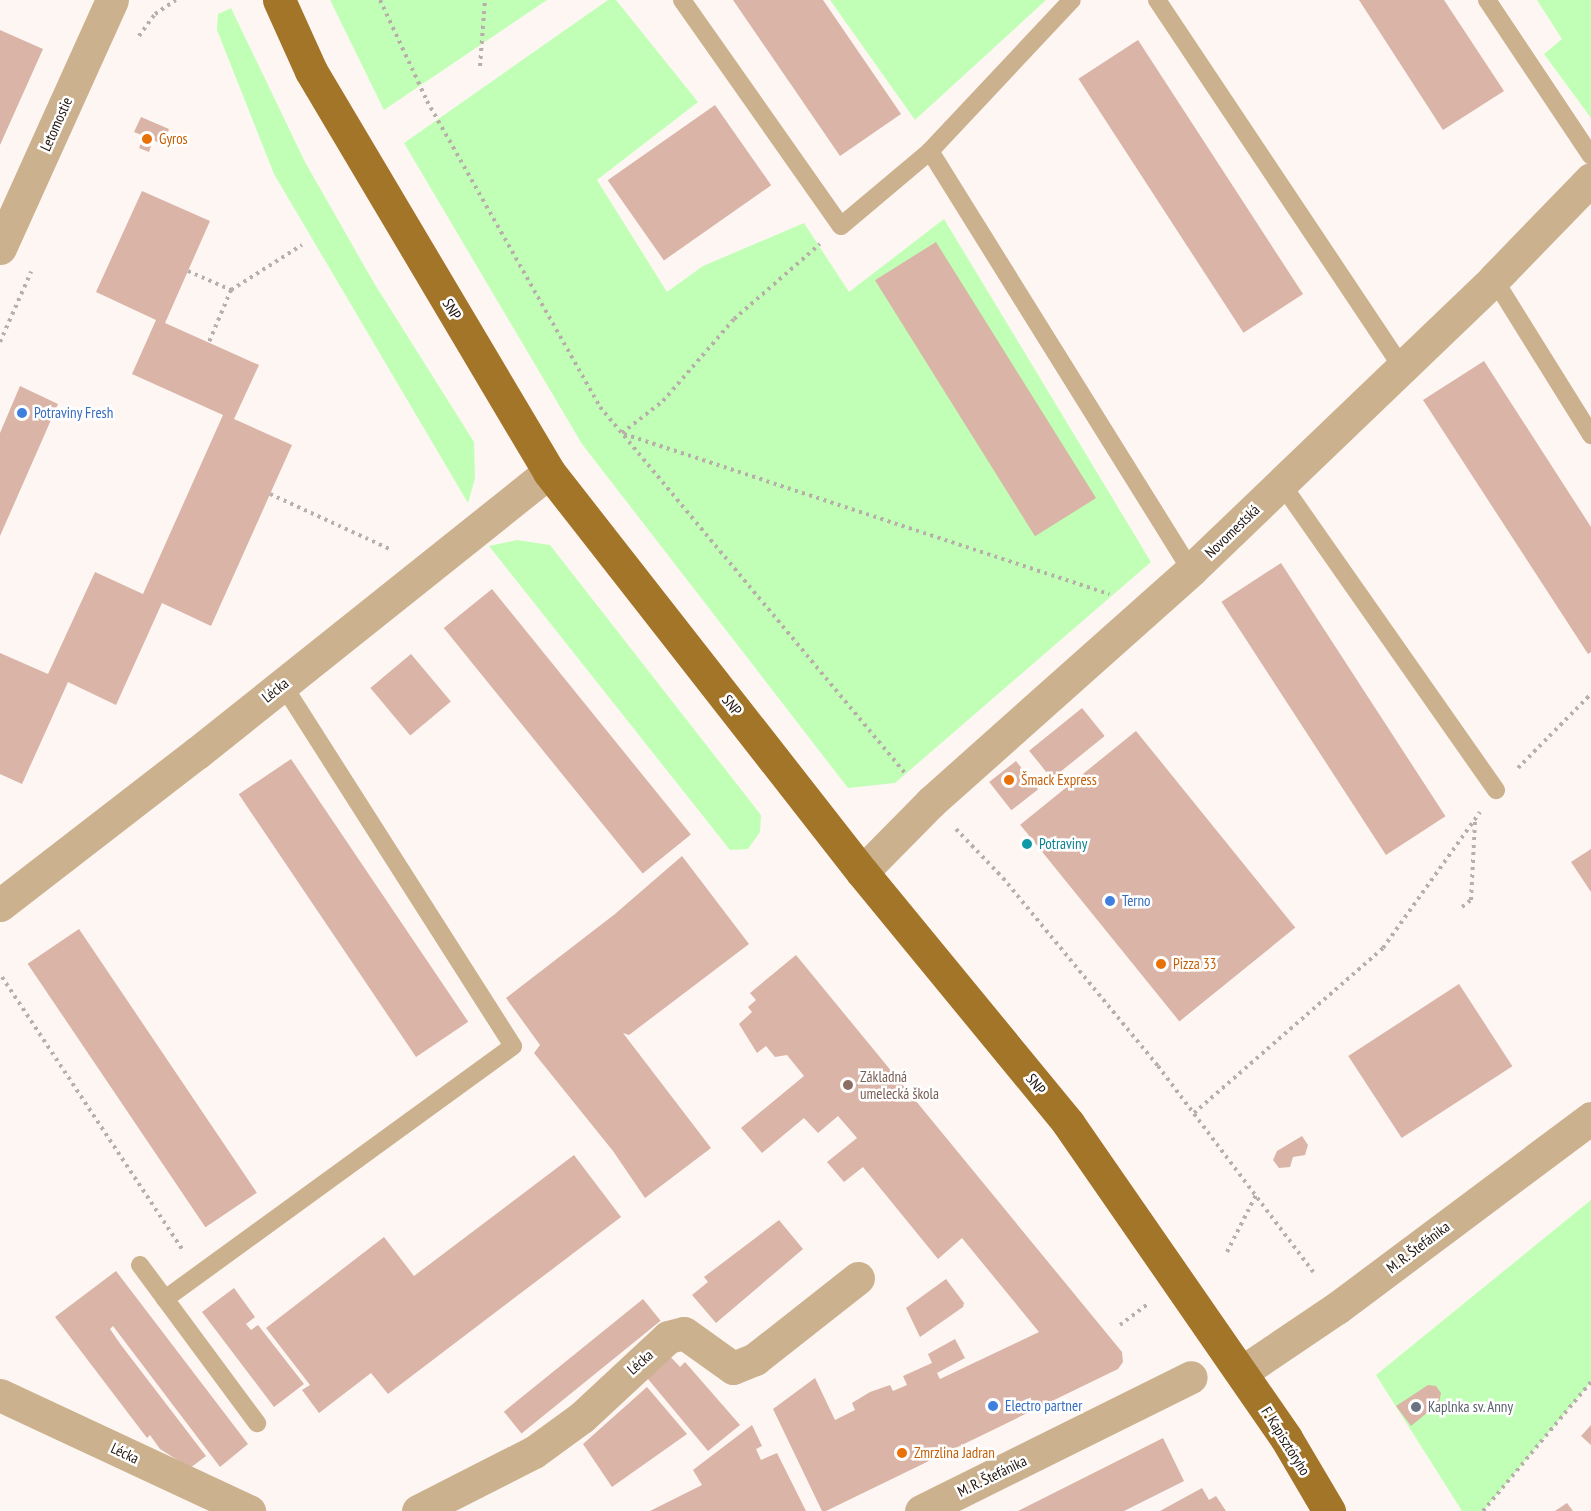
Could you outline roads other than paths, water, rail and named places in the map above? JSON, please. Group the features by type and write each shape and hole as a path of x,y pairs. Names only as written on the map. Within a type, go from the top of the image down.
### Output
{"main road":[{"name":"SNP","path":"279,0 311,71 549,472 862,872 1068,1123 1242,1372"},
{"name":"F. Kapisztóryho","path":"1242,1372 1329,1511"}],"street":[{"name":"Letomostie","path":"0,248 112,0"},
{"name":"Novomestská","path":"862,872 931,802 1147,606 1191,570 1494,279 1591,179"},
{"name":"Lécka","path":"0,905 549,472"},
{"name":"M. R. Štefánika","path":"1242,1372 1337,1308 1591,1118"},
{"name":"Lécka","path":"418,1511 534,1452 582,1417 668,1338 684,1333 733,1368 755,1359 858,1278"},
{"name":"M. R. Štefánika","path":"921,1511 1191,1377"},
{"name":"Lécka","path":"0,1395 249,1511"}],"lane":[{"path":"682,0 841,226 930,151 1072,0"},
{"path":"1157,0 1402,368"},
{"path":"1487,0 1591,156"},
{"path":"930,151 1191,570"},
{"path":"1494,279 1591,435"},
{"path":"1281,483 1496,790"},
{"path":"165,1299 513,1046 282,684"},
{"path":"140,1265 257,1423"}],"place":[{"name":"Gyros","path":"147,139"},
{"name":"Potraviny Fresh","path":"22,413"},
{"name":"Šmack Express","path":"1009,780"},
{"name":"Potraviny","path":"1027,844"},
{"name":"Terno","path":"1110,901"},
{"name":"Pizza 33","path":"1161,964"},
{"name":"Základná umelecká škola","path":"848,1085"},
{"name":"Electro partner","path":"993,1406"},
{"name":"Kaplnka sv. Anny","path":"1416,1407"},
{"name":"Zmrzlina Jadran","path":"902,1453"}]}
